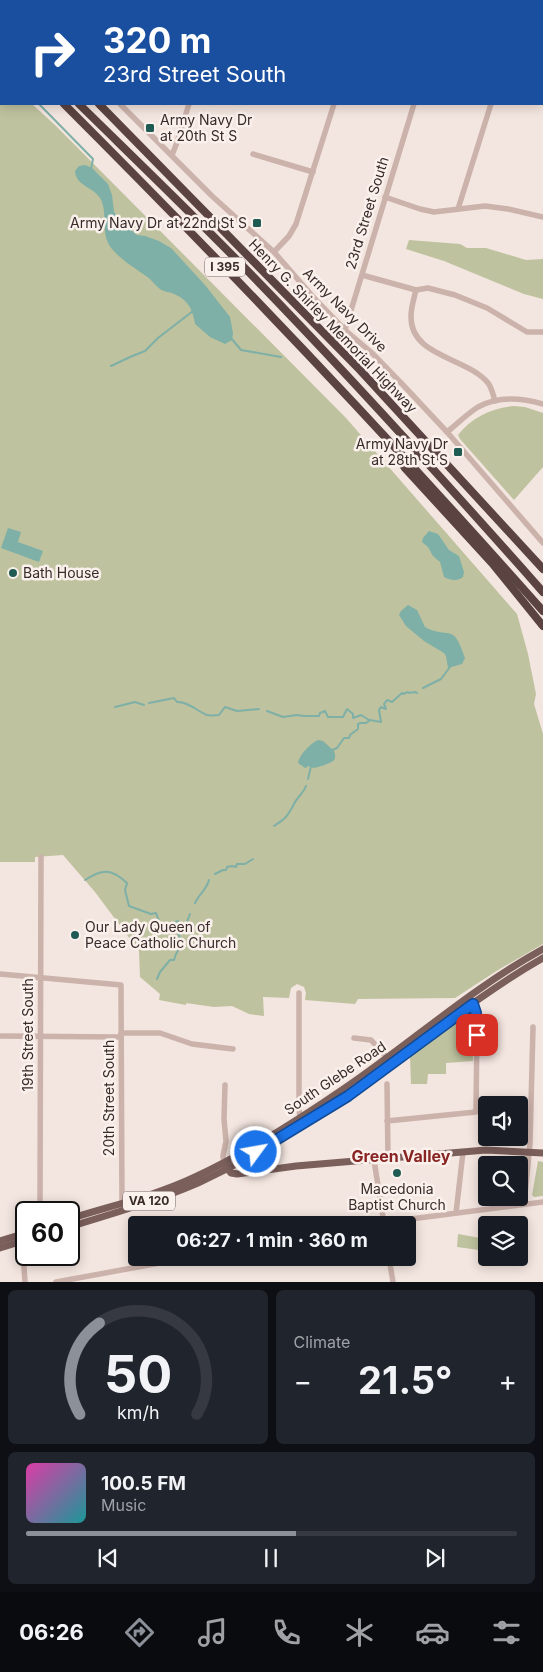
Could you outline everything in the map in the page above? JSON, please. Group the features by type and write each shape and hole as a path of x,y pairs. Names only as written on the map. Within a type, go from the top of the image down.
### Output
{"highway":[{"name":"I 395","path":"65,105 223,265 383,434 543,611"},
{"path":"80,105 235,258 441,478 543,592"},
{"name":"Henry G. Shirley Memorial Highway","path":"100,105 360,370 543,569"},
{"path":"383,434 406,468 492,563 543,626"}],"main road":[{"name":"South Glebe Road","path":"80,1224 183,1189 242,1161 390,1061 517,964 543,949"},
{"name":"South Glebe Road","path":"472,1000 543,958"},
{"name":"South Glebe Road","path":"80,1215 227,1168 234,1157 300,1121"},
{"path":"227,1168 237,1174 272,1169 463,1152 497,1150 543,1153"},
{"path":"256,1152 258,1162 272,1169"},
{"path":"234,1157 260,1168 272,1169"},
{"path":"0,1241 15,1238"},
{"path":"0,1248 15,1241"}],"street":[{"name":"Army Navy Drive","path":"121,105 212,196 274,252 315,299 372,354 447,432 543,543"},
{"path":"172,155 190,105"},
{"path":"274,252 289,236 296,224 334,105"},
{"name":"23rd Street South","path":"345,330 414,105"},
{"path":"458,210 491,105"},
{"path":"253,154 313,172"},
{"path":"386,197 434,212 485,206 543,217"},
{"path":"362,275 416,290 428,288 455,294 487,308 527,332 543,332"},
{"path":"416,290 411,316 416,336 430,350 477,373 489,384 495,401"},
{"path":"447,432 478,407 495,401 519,399 543,404"},
{"name":"19th Street South","path":"40,1201 41,857"},
{"path":"0,974 40,978"},
{"name":"20th Street South","path":"40,978 121,985 122,1211"},
{"path":"299,993 300,1121"},
{"path":"387,1121 476,1112 477,1024 472,1000"},
{"path":"528,1169 530,1152 532,1027"},
{"path":"0,1036 160,1033 192,1044 233,1049"},
{"path":"354,1038 371,1040 390,1061"},
{"path":"387,1084 388,1158"},
{"path":"225,1085 225,1146 222,1156 227,1168"},
{"path":"456,1214 463,1152"},
{"path":"374,1160 383,1216"},
{"path":"528,1204 543,1202"},
{"path":"416,1220 510,1206"},
{"path":"24,1266 24,1282"},
{"path":"56,1282 143,1266"},
{"path":"390,1266 393,1282"}],"green space":[{"path":"0,105 33,105 346,418 517,614 536,694 534,704 543,734 543,944 455,998 358,999 355,1004 305,1000 306,993 304,987 297,984 291,988 289,998 263,997 264,1016 249,1014 232,1006 214,1007 186,1003 186,1005 159,1000 160,994 140,977 139,951 95,892 63,855 35,857 35,862 0,862"},
{"path":"409,240 460,244 467,248 486,248 526,260 543,259 543,299 524,294 444,261 406,249"},
{"path":"514,406 525,407 543,413 543,467 514,500 458,435 483,414"},
{"path":"466,1016 470,1016 472,1020 473,1061 446,1063 446,1074 428,1074 427,1084 411,1084 410,1057"},
{"path":"538,1161 543,1162 543,1196 534,1197 532,1195"},
{"path":"458,1234 478,1238 478,1250 457,1247"}],"water":[{"path":"85,165 92,168 108,184 112,195 114,212 121,221 137,235 159,241 171,248 205,285 230,317 233,333 232,340 225,344 210,337 195,324 191,310 183,299 160,289 148,277 112,249 106,236 103,204 97,194 81,183 76,176 75,171 79,166"},
{"path":"8,528 21,532 18,542 43,551 39,562 1,548"},
{"path":"429,531 438,534 449,550 459,556 464,572 463,577 454,580 444,577 440,562 422,542"},
{"path":"408,605 417,610 425,627 433,631 453,635 457,639 465,658 462,664 448,668 444,653 424,641 406,626 399,615"},
{"path":"318,740 323,741 334,751 335,759 321,766 305,768 298,763 299,760 306,750"}],"waterway":[{"path":"40,105 93,159 91,169"},
{"path":"111,366 145,351 158,338 193,311"},
{"path":"231,338 241,350 281,357"},
{"path":"423,688 441,679 450,667"},
{"path":"332,750 337,748 344,738 349,738 358,729 358,724 366,723 370,720 381,722 379,710 381,707 386,709 384,704 387,700 392,702 402,693 417,693"},
{"path":"149,703 174,698 177,702 184,703 207,715 219,715 225,707 237,711 259,709"},
{"path":"115,707 135,702 144,705"},
{"path":"267,711 283,717 297,715 319,716 320,713 325,711 328,717 343,717 347,709 353,714 353,718 361,715 369,720"},
{"path":"308,779 311,766"},
{"path":"274,826 287,815 306,786"},
{"path":"215,874 226,870 227,867 236,867 237,864 245,864 253,859"},
{"path":"85,880 102,872 116,875 127,883 125,890 129,906 151,914 156,913 159,921 158,924 165,927 178,921 182,930"},
{"path":"195,903 209,880"},
{"path":"157,979 170,960 174,960 181,946 178,932 185,927 190,914"}],"place":[{"name":"Army Navy Dr at 20th St S","path":"150,128"},
{"name":"Army Navy Dr at 22nd St S","path":"257,223"},
{"name":"Army Navy Dr at 28th St S","path":"458,452"},
{"name":"Bath House","path":"13,573"},
{"name":"Our Lady Queen of Peace Catholic Church","path":"75,935"},
{"name":"Macedonia Baptist Church","path":"397,1173"}],"district":[{"name":"Green Valley","path":"401,1156"}],"route":[{"path":"256,1152 348,1096 473,1004 476,1013 477,1035"}]}
